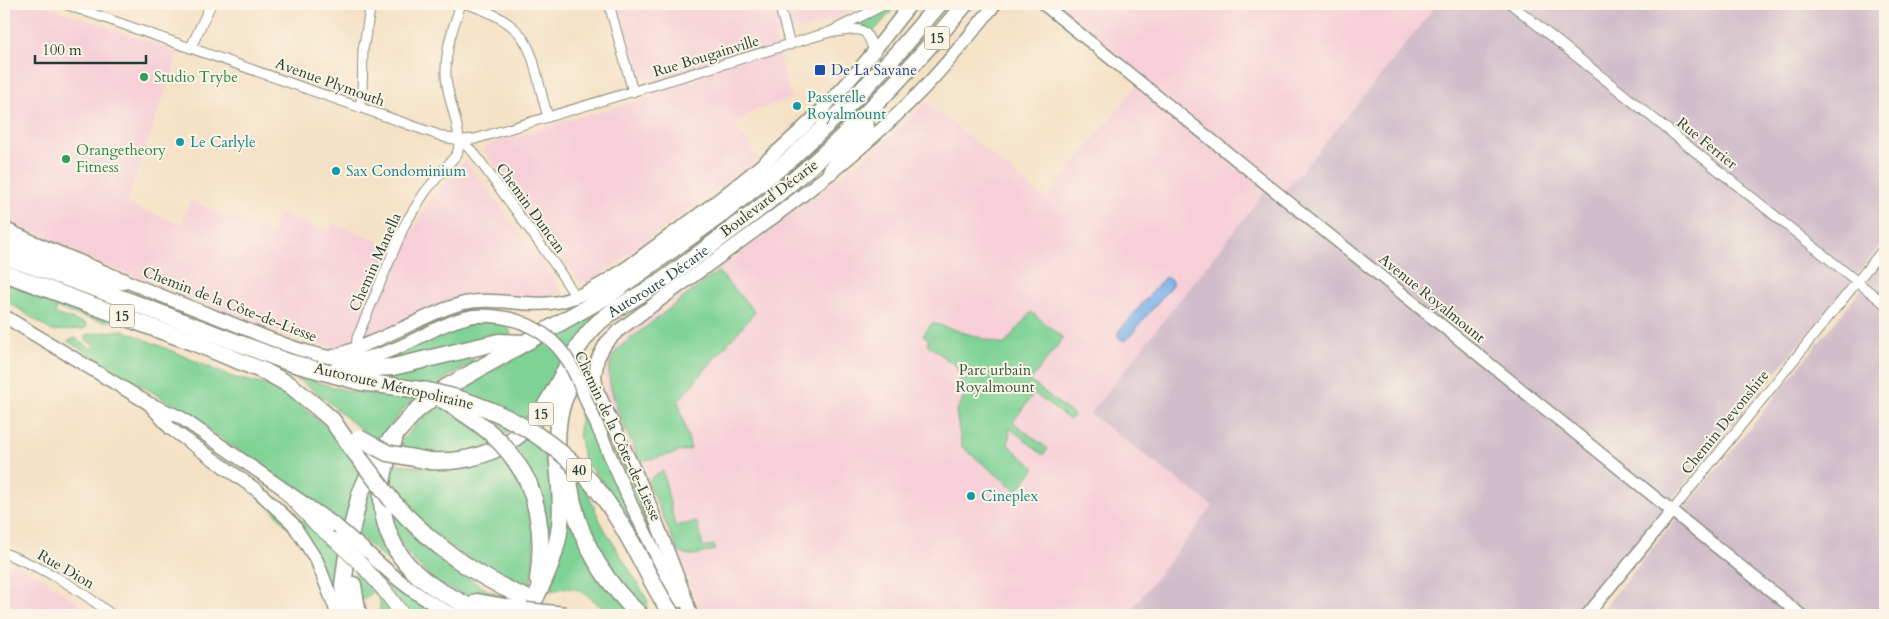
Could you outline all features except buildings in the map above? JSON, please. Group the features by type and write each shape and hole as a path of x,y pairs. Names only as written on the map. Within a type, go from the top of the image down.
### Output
{"highway":[{"name":"Autoroute Décarie","path":"340,535 357,503 377,455 416,411 436,394 522,343 609,296 686,241 756,187 824,129 856,97 900,50 938,4"},
{"name":"Autoroute Décarie","path":"332,420 365,442 382,450 404,457 430,461 456,460 481,455 505,444 523,432 549,403 574,355 589,333 611,312 658,283 784,188 883,96 965,4"},
{"path":"831,171 845,150 877,113 883,96"},
{"path":"9,244 98,277 123,281"},
{"name":"Autoroute Métropolitaine","path":"9,244 100,290 269,355 361,382 428,391 467,401 497,412 537,435 570,460 596,487 615,514 672,615"},
{"name":"Autoroute Métropolitaine","path":"4,274 248,364 290,385 332,420 385,492 408,518 436,544 463,565 491,582 566,615"},
{"path":"536,598 553,561 560,527 561,496 557,431 560,413 567,392 578,366 595,341 658,283"},
{"name":"15","path":"315,369 364,369 402,365 499,342 522,343"},
{"path":"428,391 474,419 496,436 514,458 528,482 536,506 541,533 541,560 536,598"},
{"path":"567,392 567,455 571,494 578,520 595,561 610,582 635,610"},
{"path":"396,433 385,467 382,485 384,514 388,532 411,570 430,586 450,597 497,611 526,611 566,615"},
{"path":"340,535 346,615"},
{"path":"340,535 358,615"}],"main road":[{"name":"Boulevard Décarie","path":"331,357 356,350 443,310 462,304 493,301 540,305 556,303 576,296 615,275 748,177 836,95 874,52 912,4"},
{"name":"Boulevard Décarie","path":"690,615 646,495 598,395 595,376 598,358 606,343 618,331 744,239 881,129 920,92 995,4"},
{"path":"4,228 9,244"},
{"name":"Chemin de la Côte-de-Liesse","path":"123,281 299,349 349,360 374,356 449,323 474,316 509,318 534,328 549,338 570,364 651,546 682,606 690,615"},
{"path":"4,308 21,325"},
{"path":"4,316 148,403 180,417 286,492 317,525 340,535 366,551 417,594 455,615"},
{"path":"148,403 171,429 258,491 293,524 318,562 338,615"},
{"path":"340,535 403,615"},
{"path":"528,615 536,598"}],"street":[{"path":"191,47 211,4"},
{"path":"359,107 362,97 363,50 370,4"},
{"path":"460,140 448,97 446,70 449,41 461,4"},
{"path":"467,4 498,16 510,24 523,37 534,61 548,117"},
{"path":"609,4 633,92"},
{"path":"779,4 790,44"},
{"name":"Rue Bougainville","path":"589,105 830,32 886,4"},
{"name":"Avenue Royalmount","path":"1043,4 1801,615"},
{"name":"Rue Ferrier","path":"1511,4 1885,304"},
{"name":"Avenue Plymouth","path":"70,5 447,138 460,140 475,139 589,105"},
{"name":"Rue Bougainville","path":"830,32 856,30 865,32 869,36 874,52"},
{"name":"Chemin Duncan","path":"460,140 474,153 576,296"},
{"name":"Chemin Manella","path":"356,350 357,338 401,231 425,192 457,154 460,140"},
{"name":"Chemin Devonshire","path":"1588,615 1885,247"},
{"name":"Rue Dion","path":"4,553 58,577 112,615"}],"shaded area":[{"path":"4,4 40,4 179,52 126,204 181,224 191,201 271,234 279,213 329,232 333,223 401,251 433,196 465,160 548,270 561,290 559,294 541,297 469,294 442,304 372,336 348,340 345,346 317,345 287,336 101,263 79,254 72,248 4,220"},
{"path":"626,4 866,4 827,22 799,30 797,28 778,33 774,39 791,99 755,110 734,125 759,158 590,282 580,282 484,150 487,146 568,120 654,97 650,77 640,75 618,6"},
{"path":"1052,4 1437,4 1373,85 1279,198 1090,414 1214,506 1127,615 703,615 607,396 605,377 606,364 610,352 623,338 779,225 896,131 926,102 1046,199 1142,79"},
{"path":"1437,4 1885,4 1885,240 1576,615 1127,615 1213,506 1090,414 1268,188 1279,198 1373,85"},
{"path":"1885,260 1885,615 1598,615 1722,463"},
{"path":"4,561 42,577 94,615 4,615"}],"green space":[{"path":"895,4 897,5 874,31 871,32 865,27 856,25 856,23"},
{"path":"718,271 755,312 678,401 691,449 647,460 639,460 612,392 609,371 612,358 620,347"},
{"path":"4,281 118,321 95,320 57,308 55,314 86,324 87,327 83,329 52,331 4,299"},
{"name":"Parc urbain Royalmount","path":"1031,312 1063,338 1030,381 1074,415 1070,420 1034,393 1013,422 1048,449 1043,455 1010,428 1008,445 1035,468 1017,491 962,447 956,412 964,397 957,367 927,344 929,340 923,335 932,323 1004,345"},
{"path":"594,316 596,319 529,421 474,453 436,456 397,448 421,419 448,396"},
{"path":"489,322 508,325 511,335 373,364 389,359 454,327"},
{"path":"123,330 232,377 275,387 291,397 326,427 362,472 346,525 174,405 67,341 76,338 92,349 94,345 86,340 85,336"},
{"path":"462,359 473,359 474,362 438,383 408,404 378,440 353,423 312,389 283,370 325,385 368,394 376,375"},
{"path":"587,376 590,376 594,399 629,471 662,549 659,550 648,529 585,383"},
{"path":"581,402 643,546 617,502 584,461 579,433"},
{"path":"527,436 553,454 554,517 548,552 525,464 514,446"},
{"path":"502,453 524,488 534,522 533,569 529,592 489,572 450,546 416,515 387,480 394,463 418,467 444,468"},
{"path":"235,468 341,552 339,612 322,565"},
{"path":"663,471 675,526 697,522 703,547 714,545 715,550 691,555 678,551 648,482"},
{"path":"572,472 584,485 602,525 648,601 646,613 622,591 592,545"},
{"path":"374,488 408,576 406,577 357,534 366,496"},
{"path":"389,508 423,542 459,572 486,589 521,606 459,593 434,581 402,548"},
{"path":"570,513 632,615 614,615 579,590 562,589 551,591 560,553 565,515"},
{"path":"365,559 398,589 440,615 408,615"},
{"path":"355,564 397,615 380,615 380,600 373,591 363,600 356,595"}],"water":[{"path":"1165,277 1172,281 1172,285 1127,340 1124,341 1118,337 1118,332"}],"place":[{"name":"De La Savane","path":"820,70"},
{"name":"Studio Trybe","path":"144,77"},
{"name":"Passerelle Royalmount","path":"797,106"},
{"name":"Le Carlyle","path":"180,142"},
{"name":"Orangetheory Fitness","path":"66,159"},
{"name":"Sax Condominium","path":"336,171"},
{"name":"Cineplex","path":"971,496"}]}
